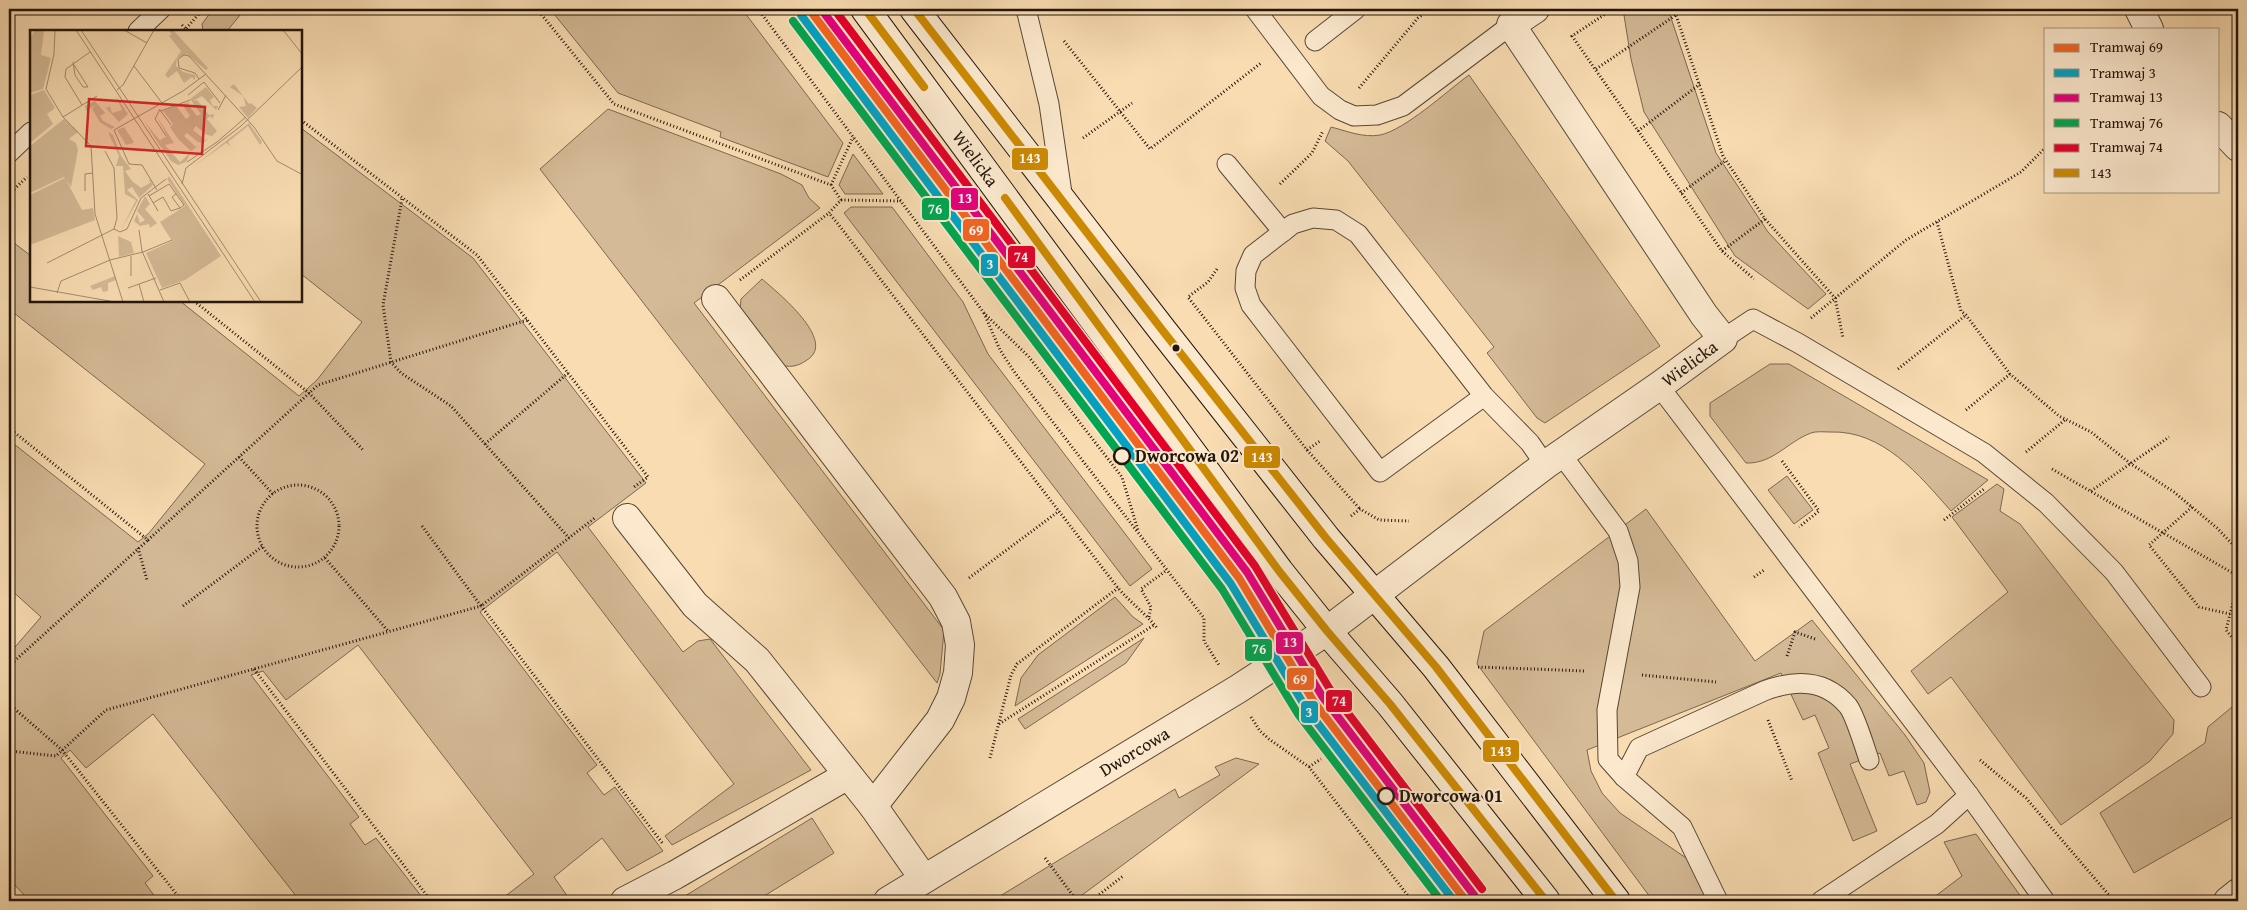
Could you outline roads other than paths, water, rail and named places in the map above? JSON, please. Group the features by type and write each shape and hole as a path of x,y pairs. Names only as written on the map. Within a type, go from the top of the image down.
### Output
{"street":[{"name":"Wielicka","path":"865,9 1255,539 1327,631 1390,704 1546,901"},
{"path":"914,9 1326,538 1375,593 1436,667 1616,901"},
{"path":"1511,25 1534,9"},
{"path":"2139,9 2148,28"},
{"name":"Wielicka","path":"1375,593 1553,459 1723,339 1511,25"},
{"path":"2220,128 2238,147"},
{"path":"716,299 944,597 956,622 960,645 958,673 951,698 940,720 873,806"},
{"path":"628,505 695,605 757,660 873,806 924,879"},
{"name":"Dworcowa","path":"888,901 1238,689 1327,631 1375,593"},
{"path":"625,901 675,875 848,775"},
{"path":"2228,901 2238,893"}],"lane":[{"path":"139,30 162,9"},
{"path":"1026,9 1049,104 1064,204"},
{"path":"1255,9 1321,96 1340,110 1354,116 1376,115 1403,106 1511,25"},
{"path":"1315,41 1356,9"},
{"path":"9,153 30,133"},
{"path":"1226,164 1283,232"},
{"path":"1484,396 1380,472 1252,305 1245,288 1246,271 1253,255 1293,224 1313,218 1336,220 1358,234 1484,396 1530,443 1553,459 1618,531 1628,561 1630,587 1607,710 1608,759 1624,777 1682,827 1718,901"},
{"path":"1723,339 1753,320 1798,343 1984,453 2046,503 2114,572 2201,687"},
{"path":"1659,386 1969,796 2045,901"},
{"path":"1624,777 1639,748 1758,694 1778,686 1800,682 1824,686 1849,707 1869,760"},
{"path":"1821,901 1937,824 1969,796"}],"tram line":[{"name":"69","path":"809,9 1239,578 1314,702 1466,901"},
{"name":"13","path":"821,9 1247,572 1322,696 1474,895"},
{"name":"74","path":"834,9 1255,566 1331,691 1482,889"},
{"name":"3","path":"801,15 1231,584 1306,708 1454,901"},
{"name":"76","path":"793,21 1222,589 1298,714 1441,901"}],"place":[{"name":"Dworcowa 02","path":"1122,456"},
{"name":"Dworcowa 01","path":"1386,796"}]}
